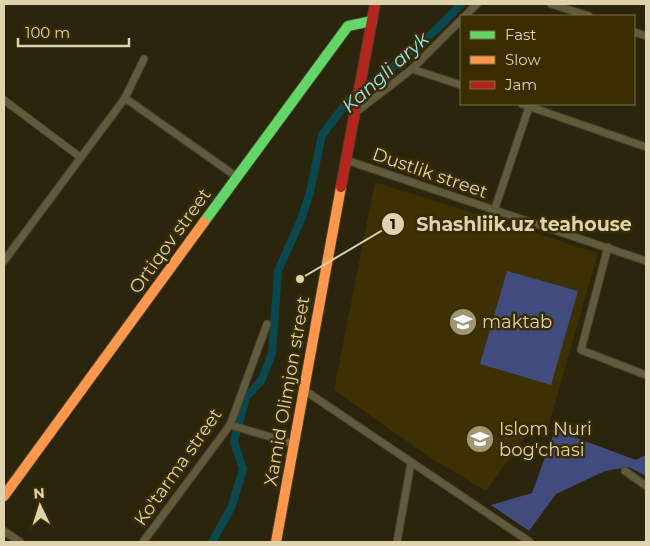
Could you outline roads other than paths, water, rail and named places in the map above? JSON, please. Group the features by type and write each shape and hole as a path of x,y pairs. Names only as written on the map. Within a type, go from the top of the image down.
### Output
{"street":[{"path":"372,21 374,4"},
{"path":"466,15 478,4"},
{"path":"551,4 585,15"},
{"path":"560,15 563,8"},
{"name":"Xamid Olimjon street","path":"276,542 372,21"},
{"name":"Ortiqov street","path":"4,496 348,26 372,21"},
{"path":"355,113 412,69 460,21"},
{"path":"4,261 125,98 144,59"},
{"path":"412,69 460,84"},
{"path":"125,98 237,177"},
{"path":"4,100 80,157"},
{"path":"494,211 527,105 646,147"},
{"name":"Dustlik street","path":"346,160 646,261"},
{"path":"608,248 581,350 646,375"},
{"name":"Ko'tarma street","path":"143,542 235,426 267,324"},
{"path":"304,390 529,542"},
{"path":"235,426 294,444"},
{"path":"397,542 411,463"},
{"path":"625,471 646,486"},
{"path":"4,531 20,542"}],"waterway":[{"name":"Kangli aryk","path":"212,542 232,506 243,469 234,442 246,397 261,381 272,354 278,271 302,217 310,192 322,135 351,97 386,73 438,28 461,4"}],"place":[{"name":"Shashliik.uz teahouse","path":"300,279"},
{"name":"maktab","path":"463,322"},
{"name":"Islom Nuri bog'chasi","path":"480,439"}]}
